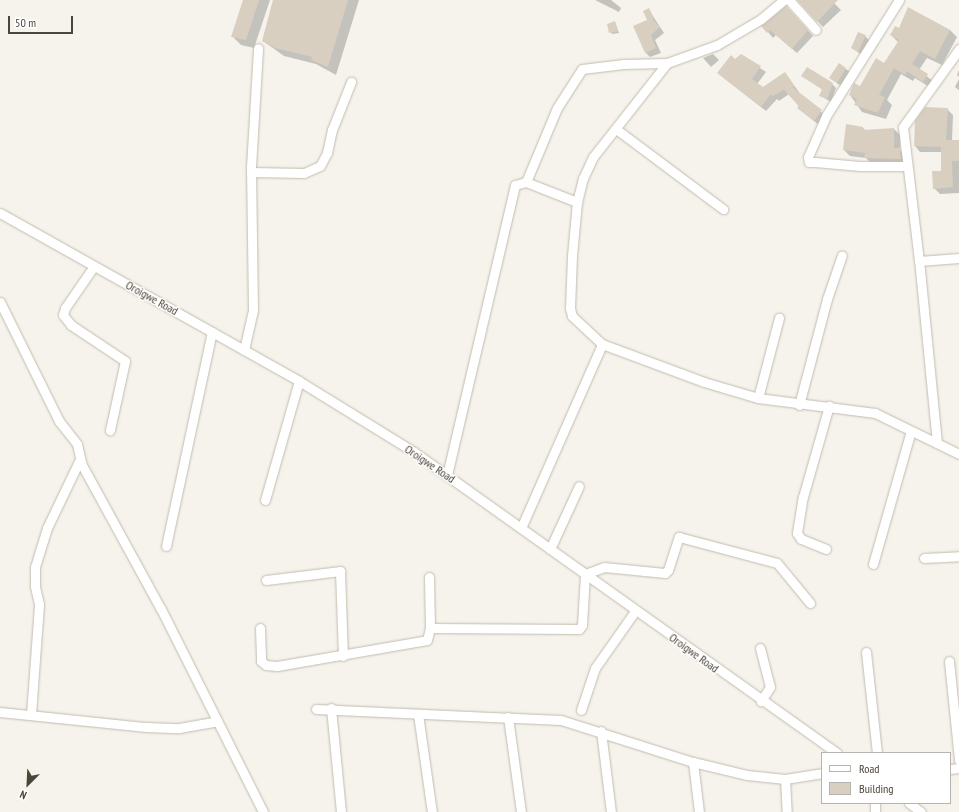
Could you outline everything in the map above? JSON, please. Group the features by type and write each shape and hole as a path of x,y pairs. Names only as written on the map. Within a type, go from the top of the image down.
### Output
{"street":[{"path":"526,182 557,108 579,72 586,68 624,64 667,64 717,45 761,19 784,0"},
{"path":"789,0 816,30"},
{"path":"899,0 826,116 808,159 815,162 860,166 906,166"},
{"path":"244,350 253,310 251,172 258,48"},
{"path":"937,443 919,261 906,166 904,123 959,49"},
{"path":"667,64 587,168 577,202 570,314 602,344 734,392 799,405 829,406 875,413 959,454"},
{"path":"251,172 304,173 320,166 327,153 332,130 351,82"},
{"path":"616,129 723,210"},
{"path":"447,475 512,194 518,183 526,182 577,202"},
{"name":"Oroigwe Road","path":"0,212 299,382 447,475 761,701 836,752"},
{"path":"799,405 827,300 842,255"},
{"path":"919,261 959,258"},
{"path":"94,266 65,308 63,315 71,325 125,361 110,430"},
{"path":"0,302 59,421 77,444 80,459 161,609 264,812"},
{"path":"758,398 779,318"},
{"path":"166,546 212,332"},
{"path":"521,528 602,344"},
{"path":"264,500 299,382"},
{"path":"826,549 801,539 797,532 806,483 829,406"},
{"path":"873,564 911,431"},
{"path":"31,714 39,604 34,586 35,567 47,528 80,459"},
{"path":"550,549 579,486"},
{"path":"430,628 579,629 582,625 585,574 598,567 665,573 668,570 677,538 684,537 777,563 810,603"},
{"path":"924,558 959,556"},
{"path":"266,580 340,571 343,656"},
{"path":"260,628 260,656 261,661 266,665 343,656 427,640 430,628 429,577"},
{"path":"581,710 595,668 635,611"},
{"path":"760,648 770,687 761,701"},
{"path":"866,652 877,752"},
{"path":"949,661 959,760"},
{"path":"330,708 341,812"},
{"path":"316,709 330,708 418,714 561,720 601,731 693,762 747,775 785,779 821,773"},
{"path":"0,712 31,714 112,724 172,728 217,722"},
{"path":"418,714 432,812"},
{"path":"508,717 521,812"},
{"path":"601,731 611,812"},
{"path":"693,762 699,812"},
{"path":"785,779 787,812"},
{"path":"910,804 921,812"}],"building":[{"path":"243,0 259,0 246,40 231,37"},
{"path":"273,0 348,0 328,67 311,60 312,57 275,48 262,41"},
{"path":"797,0 838,0 817,22"},
{"path":"786,6 808,30 792,49 770,30 767,33 761,26"},
{"path":"908,7 950,30 935,59 920,51 912,64 928,74 923,82 907,71 905,75 894,68 879,95 885,97 878,113 854,105 857,99 849,95 854,83 860,86 876,58 884,63 899,40 890,35 895,26 899,28"},
{"path":"649,8 654,18 652,19 660,27 651,35 656,48 645,53 633,26 647,20 643,11"},
{"path":"615,21 618,31 609,33 607,24"},
{"path":"858,32 866,35 858,52 851,48"},
{"path":"741,54 761,66 752,79 763,87 785,72 796,88 791,86 822,110 814,121 797,108 799,106 784,90 773,96 771,94 761,107 717,73 731,55 735,59"},
{"path":"839,63 846,68 837,83 829,78"},
{"path":"807,67 833,83 827,99 819,96 822,89 801,76"},
{"path":"925,107 948,108 946,140 959,140 959,161 952,161 953,187 933,189 932,171 941,171 941,147 914,146 915,121"},
{"path":"846,124 863,127 863,130 894,128 894,148 900,148 901,159 864,158 865,153 843,150"}]}
